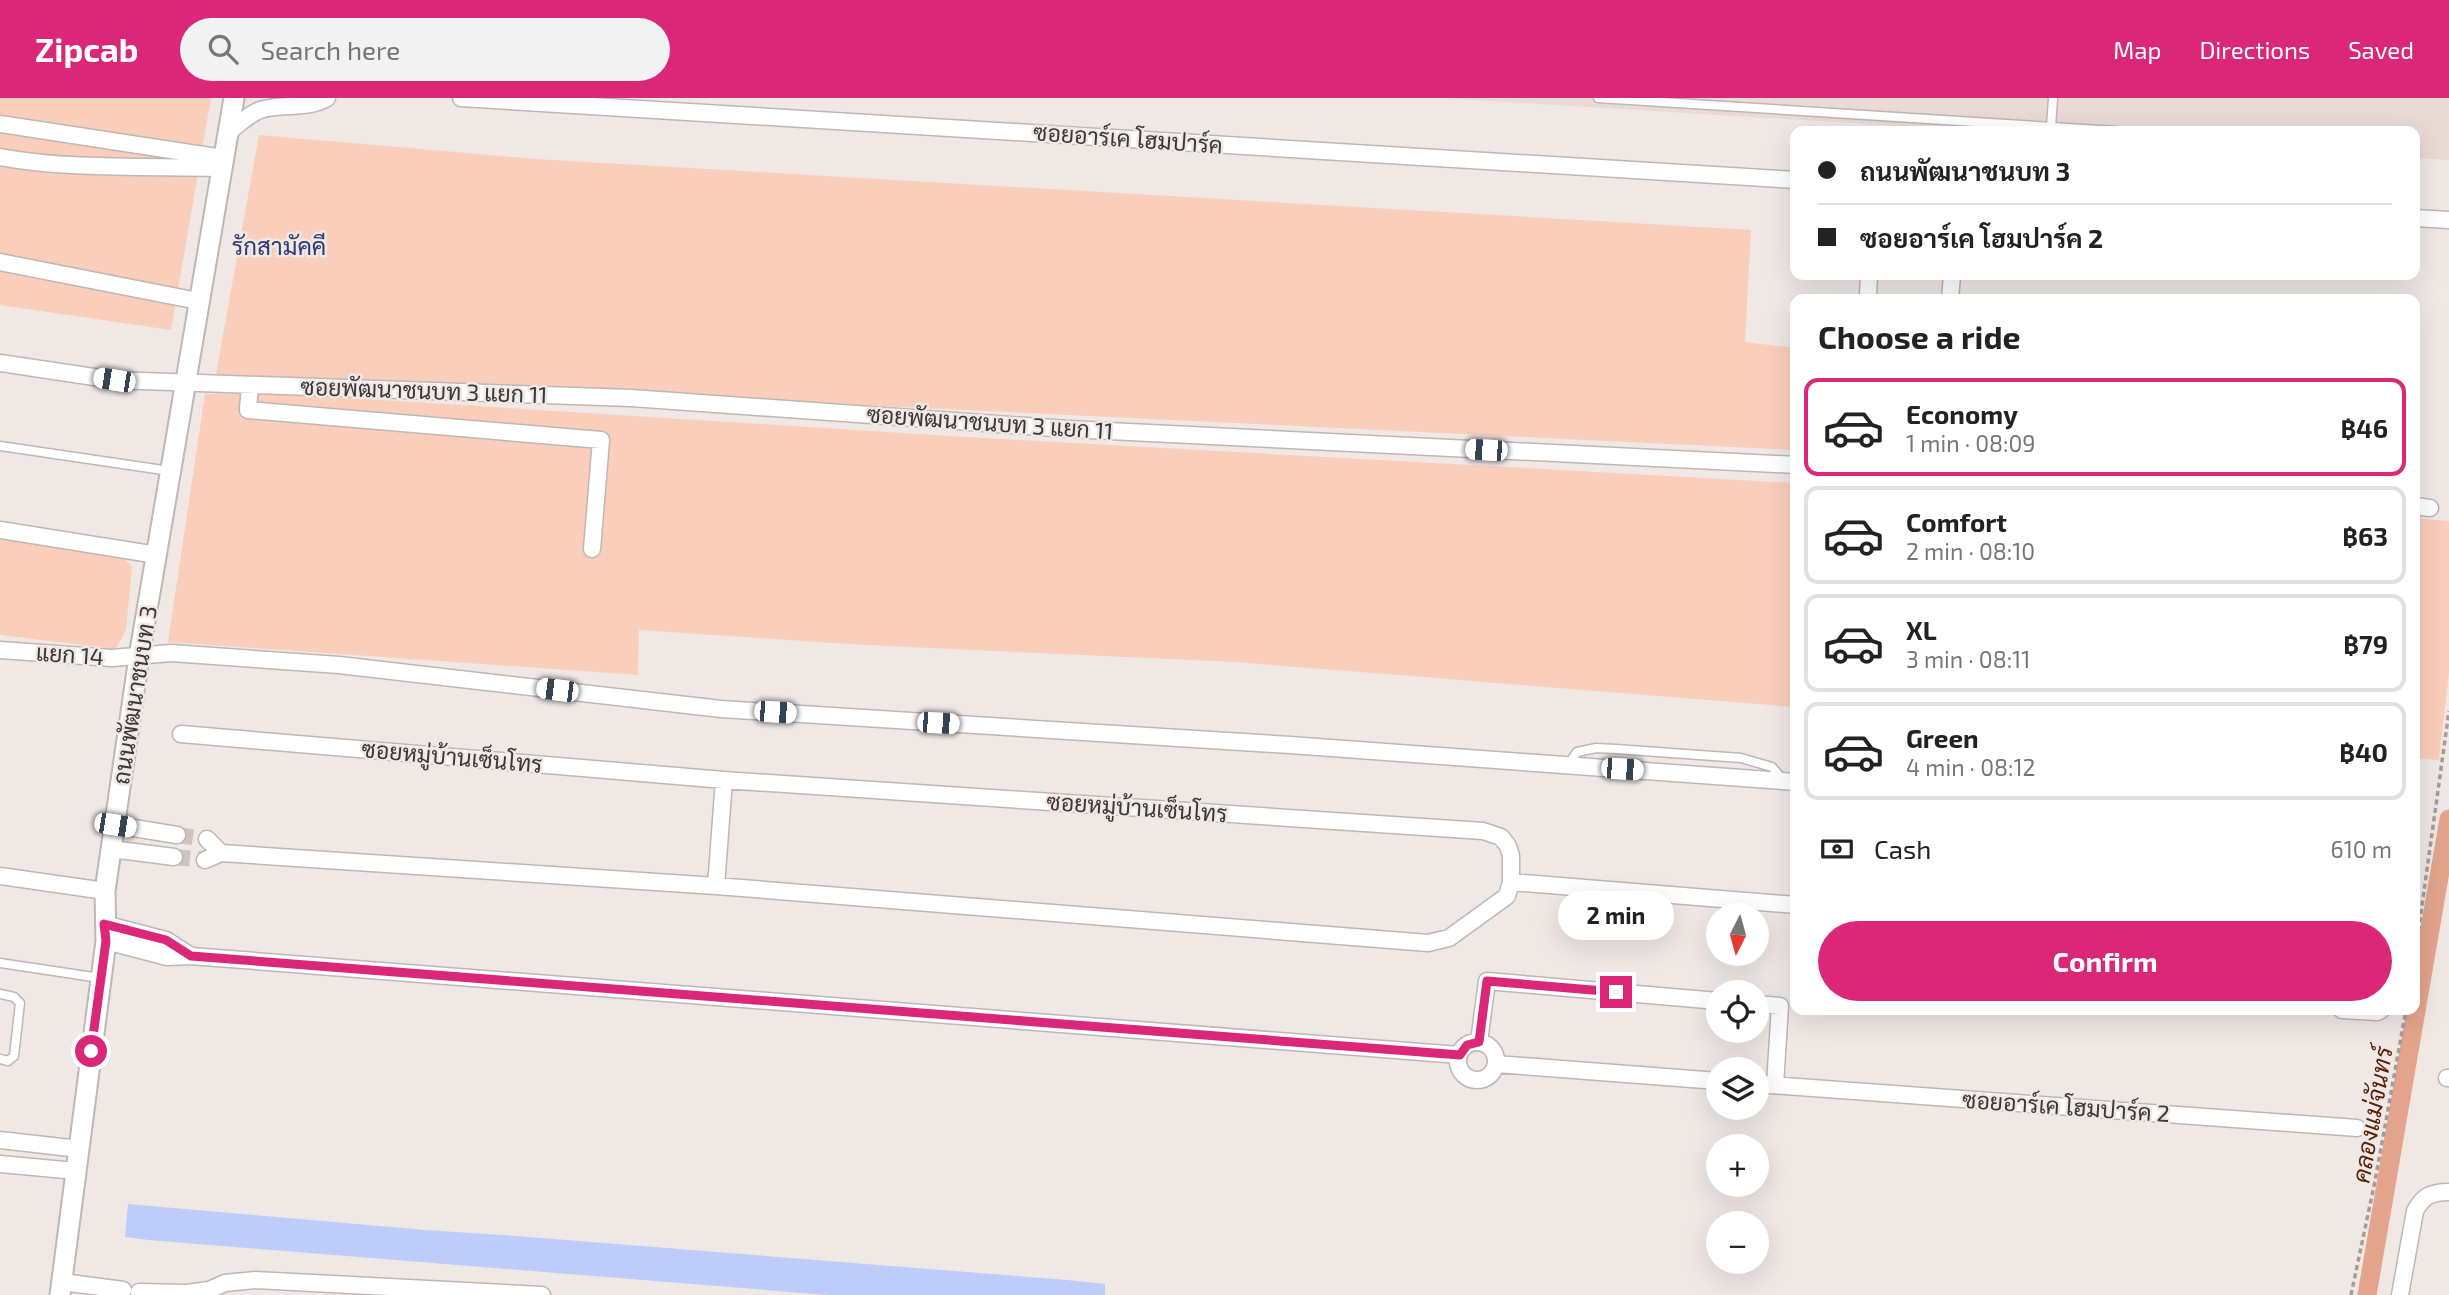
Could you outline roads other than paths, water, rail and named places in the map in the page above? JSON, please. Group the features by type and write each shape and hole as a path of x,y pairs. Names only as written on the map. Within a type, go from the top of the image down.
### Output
{"street":[{"name":"ถนนพัฒนาชนบท 3","path":"61,1289 100,978 105,932 105,891 111,849 184,382 234,98"},
{"path":"227,134 258,111 281,106 316,105 327,98"},
{"name":"ซอยอาร์เค โฮมปาร์ค","path":"461,98 1790,180"},
{"path":"0,124 222,163"},
{"path":"0,157 22,161 97,165 222,163"},
{"path":"2420,218 2449,220"},
{"path":"0,262 198,301"},
{"path":"1868,294 1869,280"},
{"name":"ซอยพัฒนาชนบท 3 แยก 11","path":"0,363 114,380 631,398 1068,429 1790,465"},
{"path":"250,385 248,410 601,440 592,549"},
{"path":"0,530 157,555"},
{"name":"แยก 14","path":"0,650 112,659 171,653 339,665 721,709 1290,745 1790,781"},
{"name":"ซอยหมู่บ้านเซ็นโทร","path":"181,734 724,780 1483,831 1501,837 1508,846 1511,856 1511,882"},
{"path":"716,886 724,780"},
{"path":"115,825 177,835"},
{"path":"207,839 221,853"},
{"path":"111,849 173,856"},
{"path":"205,860 221,853 716,886 1428,943 1449,938 1507,896 1511,882 1790,905"},
{"path":"0,876 105,891"},
{"path":"105,932 167,957 191,956 1460,1055"},
{"path":"1479,1042 1487,981 1706,1000"},
{"path":"1769,1005 1780,1006 1775,1085"},
{"path":"1479,1042 1485,1044 1494,1052 1494,1070 1485,1078 1467,1077 1459,1067 1460,1055 1467,1045 1479,1042"},
{"path":"1496,1064 1706,1080"},
{"name":"ซอยอาร์เค โฮมปาร์ค 2","path":"1769,1085 2357,1128"},
{"path":"0,1140 79,1149"},
{"path":"0,1164 76,1171"},
{"path":"2400,1295 2415,1211 2421,1199 2434,1192 2449,1192"},
{"path":"61,1289 187,1294 207,1293 225,1283 255,1280 305,1289 542,1295"}],"lane":[{"path":"1598,98 2021,126"},
{"path":"2051,126 2053,98"},
{"path":"0,446 170,471"},
{"path":"0,963 100,978"},
{"path":"0,994 14,997 20,1003 14,1056 8,1061 0,1059"}],"waterway":[{"name":"คลองแม่จันทร์","path":"2420,987 2449,819"},
{"name":"คลองแม่จันทร์","path":"2367,1295 2415,1015"}],"tunnel":[{"path":"177,835 207,839"},
{"path":"174,857 205,860"}],"district":[{"name":"รักสามัคคี","path":"279,247"}]}
